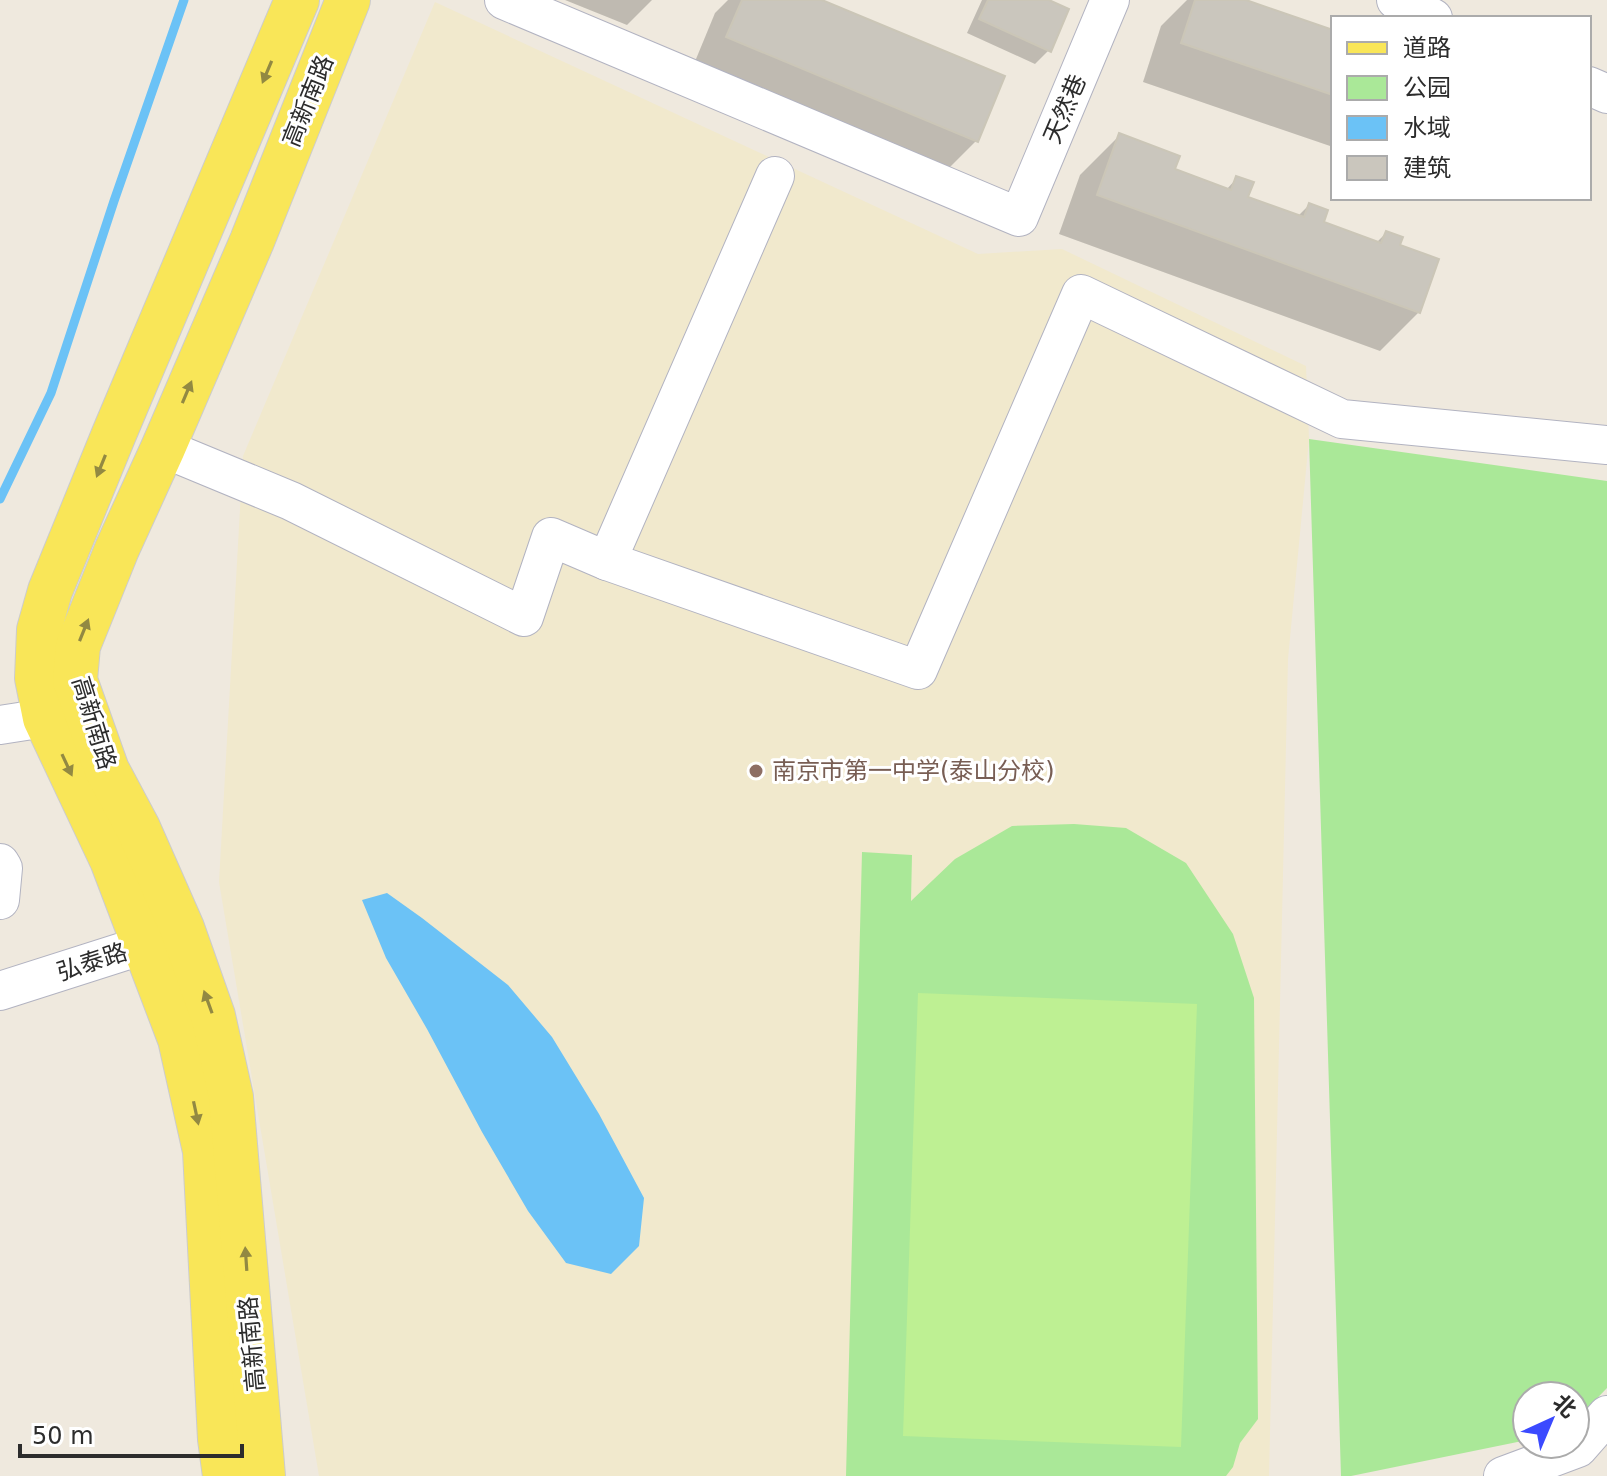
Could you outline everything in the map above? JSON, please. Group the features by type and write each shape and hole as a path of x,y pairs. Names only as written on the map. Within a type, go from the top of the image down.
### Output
{"main road":[{"name":"高新南路","path":"263,1476 231,1097 213,1016 112,860 64,712 37,678 37,662 39,630 50,591 297,0"},
{"name":"高新南路","path":"64,712 75,680 78,646 117,549 252,241 348,0"},
{"name":"高新南路","path":"163,937 180,1039 205,1151 220,1439 225,1476"}],"street":[{"name":"天然巷","path":"504,0 1019,217 1110,0"},
{"path":"1396,0 1429,16"},
{"path":"607,561 775,176"},
{"path":"163,448 291,501 524,617 551,537 607,561 918,670 1081,294 1342,419 1607,445"},
{"path":"0,725 64,712"},
{"path":"0,863 3,868 0,900"},
{"name":"弘泰路","path":"0,991 163,937"},
{"path":"1503,1476 1578,1448 1607,1415"}],"shaded area":[{"name":"南京市第一中学(泰山分校)","path":"435,2 978,254 1062,249 1306,366 1309,439 1288,659 1269,1476 319,1476 219,882 243,456"}],"green space":[{"path":"1309,439 1607,481 1607,1388 1591,1404 1591,1380 1511,1380 1511,1443 1341,1476"},
{"path":"1074,824 1126,828 1186,863 1233,934 1254,998 1258,1419 1240,1443 1233,1467 1226,1476 846,1476 862,852 912,855 911,901 955,859 1012,826"},
{"path":"918,993 1197,1004 1181,1447 903,1436"}],"water":[{"path":"387,893 508,985 552,1037 599,1114 644,1198 639,1246 611,1274 566,1263 528,1211 386,958 362,900"}],"building":[{"path":"742,0 822,0 1005,76 978,142 726,37"},
{"path":"988,0 1049,0 1069,9 1051,52 979,19"},
{"path":"1195,0 1246,0 1331,29 1331,94 1181,43"},
{"path":"1119,133 1180,156 1175,169 1231,190 1236,176 1254,182 1248,197 1304,217 1309,203 1328,210 1324,222 1381,243 1386,231 1403,237 1400,245 1439,259 1420,313 1097,195"}],"waterway":[{"path":"0,499 51,393 184,0"}],"place":[{"name":"南京市第一中学(泰山分校)","path":"756,771"}]}
